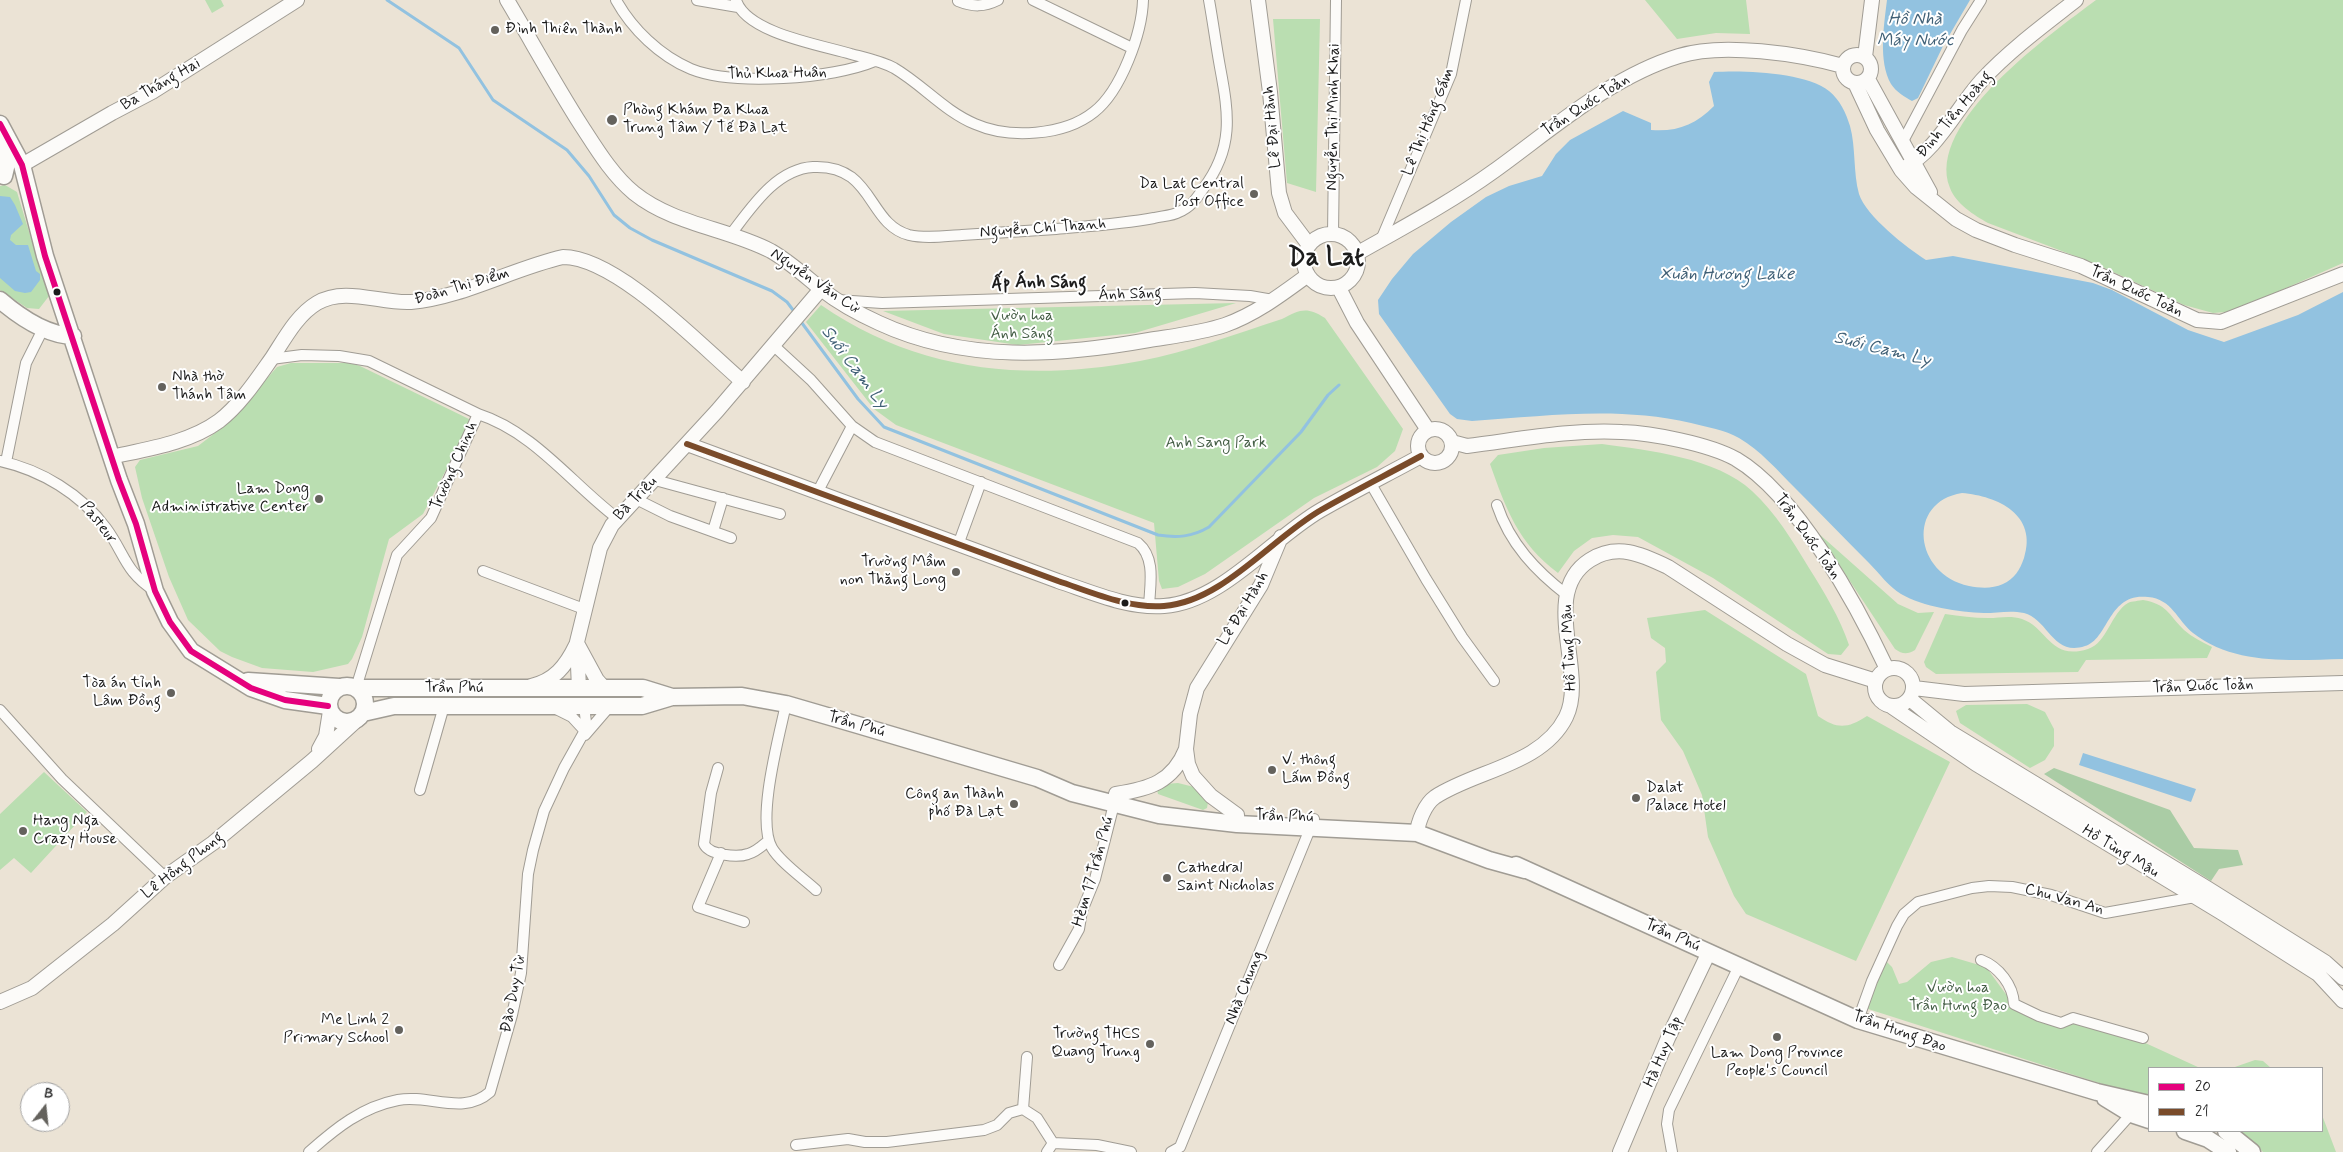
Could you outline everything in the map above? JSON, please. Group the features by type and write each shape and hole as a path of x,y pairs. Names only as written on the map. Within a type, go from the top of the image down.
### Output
{"main road":[{"name":"Nguyễn Văn Cừ","path":"507,0 572,109 617,177 634,193 654,207 679,218 731,234 769,250 792,263 836,300 881,324 923,340 979,351 1036,354 1094,349 1225,325 1273,300 1308,275"},
{"name":"Lê Đại Hành","path":"1258,0 1270,92 1279,193 1284,213 1308,245"},
{"path":"1865,57 1852,56 1848,58 1843,66 1846,79 1861,81 1872,70 1865,57 1872,0"},
{"name":"Đinh Tiên Hoàng","path":"1907,167 1926,154 1966,98 2008,54 2076,0"},
{"name":"Ba Tháng Hai","path":"22,164 152,92 295,1"},
{"name":"Trần Quốc Toản","path":"1358,253 1413,223 1494,171 1568,116 1636,74 1680,55 1720,50 1820,60 1843,66"},
{"name":"Trần Quốc Toản","path":"1861,81 1902,143 1907,167 1916,186 1956,219 1976,230 2081,266 2175,310 2210,322 2235,317 2343,274"},
{"name":"Trần Quốc Toản","path":"1861,81 1877,130 1907,167"},
{"path":"1,126 22,164 45,256 73,336 111,457 136,524 155,591 170,622 191,651 236,679 268,695 329,708"},
{"path":"1,126 8,150 2,177"},
{"path":"2,177 22,164"},
{"path":"1333,234 1349,239 1358,253 1359,262 1353,278 1339,288 1321,287 1308,275 1304,260 1308,245 1319,236 1333,234"},
{"name":"Đoàn Thị Điểm","path":"111,457 166,444 205,430 235,407 299,318 320,301 332,297 352,296 395,302 424,301 552,260 571,257 597,266 626,284 682,328 743,382"},
{"path":"1339,288 1357,323 1428,430"},
{"name":"Bà Triệu","path":"579,689 577,642 584,609 600,548 617,518 688,444 821,289"},
{"path":"0,300 43,329 63,336 73,336"},
{"path":"1428,430 1443,430 1452,442 1451,452 1445,460 1430,462 1421,456 1418,442 1428,430"},
{"name":"Trần Quốc Toản","path":"1452,442 1467,446 1568,434 1622,432 1667,438 1714,450 1735,458 1757,473 1792,511 1825,557 1871,635 1887,669"},
{"path":"688,444 817,494 1058,581 1119,600 1149,606 1175,605 1195,600 1240,570 1282,536 1320,510 1372,484 1421,456"},
{"name":"Lê Đại Hành","path":"1237,820 1193,776 1188,764 1186,748 1190,714 1196,688 1261,586 1282,536"},
{"name":"Hồ Tùng Mậu","path":"1417,828 1433,798 1532,752 1558,729 1566,716 1573,695 1566,625 1567,596 1573,578 1582,565 1599,554 1620,550 1641,554 1668,567 1786,644 1825,666 1876,681"},
{"path":"577,642 605,689"},
{"path":"518,689 541,683 555,676 569,659 577,642"},
{"path":"1900,668 1910,676 1912,693 1902,705 1892,707 1879,699 1875,690 1876,681 1887,669 1900,668"},
{"path":"236,679 287,685 345,686 356,688 364,696 365,708 361,715 343,722 333,716 329,708"},
{"name":"Trần Quốc Toản","path":"1912,693 1964,694 2343,683"},
{"path":"312,761 326,736 331,695 339,687"},
{"name":"Trần Phú","path":"356,688 642,688 672,697"},
{"path":"579,689 584,706"},
{"name":"Hồ Tùng Mậu","path":"1912,693 1950,732 2207,888 2324,962 2343,978"},
{"name":"Trần Phú","path":"361,715 394,706 642,706 672,697 742,696 786,704 1037,778 1074,783 1115,799 1192,810 1237,820 1417,828 1492,850 1525,870 1709,952"},
{"name":"Hồ Tùng Mậu","path":"1892,707 1976,764 2318,974 2343,1001"},
{"name":"Lê Hồng Phong","path":"0,1002 32,988 113,924 165,876 213,843 312,761 361,715"},
{"name":"Lê Đại Hành","path":"1115,799 1150,786 1174,773 1180,764 1186,748"},
{"path":"2194,897 2207,888"},
{"name":"Trần Hưng Đạo","path":"1709,952 1858,1020 2097,1092 2138,1106 2148,1119"},
{"name":"Hà Huy Tập","path":"1620,1152 1668,1038 1709,952"},
{"path":"2188,1132 2208,1138 2228,1152"},
{"path":"2227,1132 2252,1152"}],"street":[{"name":"Thủ Khoa Huân","path":"616,0 632,24 651,43 669,57 692,69 722,76 799,77 854,69 875,61"},
{"path":"697,0 737,4 748,18 769,30 875,61 900,72 943,107 970,122 992,131 1036,133 1057,128 1093,113 1112,91 1132,48 1140,23 1143,0"},
{"path":"958,1 972,6 981,6 998,0"},
{"path":"1034,0 1132,48"},
{"name":"Nguyễn Chí Thanh","path":"731,234 754,204 774,184 796,170 812,167 830,168 859,183 885,220 895,229 910,235 935,236 1045,230 1126,223 1178,214 1191,206 1207,184 1220,159 1227,138 1228,107 1209,0"},
{"name":"Nguyễn Thị Minh Khai","path":"1333,234 1336,0"},
{"name":"Lê Thị Hồng Gấm","path":"1381,240 1451,74 1466,0"},
{"path":"1902,143 1962,30 1981,0"},
{"name":"Ánh Sáng","path":"836,300 890,302 1195,294 1250,296 1273,300"},
{"path":"3,461 26,363 43,329"},
{"path":"776,341 852,426 876,442 1138,543 1147,553 1150,563 1149,606"},
{"name":"Trường Chinh","path":"271,359 302,355 347,357 369,361 478,414 431,518 397,555 356,688"},
{"path":"478,414 498,420 521,434 617,518"},
{"path":"817,494 852,426"},
{"name":"Pasteur","path":"3,461 28,470 60,486 83,502 106,528 130,570 140,581 155,591"},
{"path":"655,480 780,514"},
{"path":"958,545 981,482"},
{"path":"1372,484 1431,587 1494,681"},
{"path":"713,531 723,498"},
{"path":"636,499 670,516 731,538"},
{"path":"1497,506 1511,539 1535,567 1567,596"},
{"path":"483,571 584,609"},
{"path":"786,704 769,790 766,829 768,841 773,850 816,890"},
{"path":"420,790 444,706"},
{"path":"543,706 572,717 584,730"},
{"name":"Đào Duy Từ","path":"309,1152 346,1121 385,1104 418,1099 461,1105 483,1098 490,1092 512,1015 521,973 528,874 533,850 544,811 564,768 580,742 584,730 584,706"},
{"path":"580,742 610,706"},
{"path":"0,710 62,779 165,876"},
{"path":"718,768 711,793 704,844 706,849 712,852 748,855 768,841"},
{"name":"Hẻm 17 Trần Phú","path":"1059,965 1079,929 1082,911 1095,879 1115,799"},
{"name":"Nhà Chung","path":"1170,1152 1180,1147 1184,1138 1312,824"},
{"path":"721,853 698,907 744,922"},
{"name":"Chu Van An","path":"1858,1020 1872,981 1897,926 1904,914 1918,902 1972,888 1989,886 2012,887 2051,895 2105,913 2194,897"},
{"path":"1982,960 1991,964 2004,978 2013,992 2014,1004 2039,1016 2061,1023 2073,1018 2144,1038"},
{"path":"1672,1152 1667,1124 1669,1110 1739,966"},
{"path":"1023,1109 1027,1057"},
{"path":"2097,1152 2138,1106"},
{"path":"796,1145 848,1139 865,1142 887,1142 984,1130 997,1125 1009,1113 1023,1109 1037,1118 1050,1148 1097,1145 1131,1152"}],"green space":[{"path":"205,0 221,0 224,6 212,13"},
{"path":"1645,0 1746,0 1750,34 1716,33 1677,39"},
{"path":"2096,0 2343,0 2343,263 2252,303 2227,312 2213,313 2184,305 2096,264 1988,223 1971,213 1956,199 1950,188 1947,163 1956,136 1973,109 1997,82 2024,57"},
{"path":"1273,19 1320,19 1316,192 1287,183"},
{"path":"5,185 17,192 33,245 48,284 49,296 39,309 27,308 0,290 0,186"},
{"name":"Vườn hoa Ánh Sáng","path":"1236,303 1135,333 1018,345 944,334 883,311"},
{"name":"Anh Sang Park","path":"821,305 858,328 896,345 935,358 974,366 1056,371 1098,367 1158,357 1194,348 1299,312 1313,312 1325,318 1403,429 1395,451 1377,467 1314,498 1205,574 1178,587 1162,589 1159,581 1154,523 896,425 874,409 806,322"},
{"path":"291,363 351,363 360,366 469,419 470,424 423,514 389,539 362,637 352,659 348,664 313,672 262,668 232,657 220,651 188,620 169,577 142,498 135,467 140,460 198,446 228,423 277,367"},
{"path":"1602,444 1640,449 1701,463 1737,480 1752,491 1769,508 1783,527 1831,605 1849,645 1841,655 1828,654 1713,578 1638,537 1613,535 1592,538 1574,551 1558,573 1544,562 1523,537 1515,524 1490,464 1498,455 1544,448"},
{"path":"1818,533 1898,604 1918,613 1934,612 1915,650 1905,653 1895,649"},
{"path":"2143,600 2162,607 2187,633 2212,647 2207,658 2086,660 2078,672 1936,674 1926,667 1924,662 1945,614 1977,618 2009,617 2022,619 2031,623 2057,647 2065,651 2075,652 2094,646 2100,641 2122,608 2130,602"},
{"path":"1705,610 1806,674 1818,716 1842,726 1854,723 1867,716 1950,762 1856,961 1746,914 1734,896 1708,837 1702,795 1683,751 1661,720 1656,672 1666,662 1665,648 1651,638 1647,618"},
{"path":"2027,704 2045,712 2054,729 2054,746 2045,760 2030,768 1960,723 1956,711 1966,705"},
{"path":"2054,768 2170,810 2194,848 2238,850 2243,865 2219,869 2211,881 2044,774"},
{"path":"44,772 87,812 31,873 14,858 0,870 0,814"},
{"path":"1178,783 1194,787 1208,802 1207,808 1203,810 1158,794 1157,790 1165,784"},
{"name":"Vườn hoa Trần Hưng Đạo","path":"1952,957 1986,967 2019,1012 2054,1025 2073,1021 2141,1041 2198,1067 2148,1067 2148,1099 1865,1008 1886,961 1892,967 1899,984 1907,982 1931,962"},
{"path":"2255,1060 2263,1061 2270,1067 2235,1067"},
{"path":"2323,1118 2336,1152 2263,1152 2249,1138 2238,1132 2323,1132"}],"water":[{"name":"Hồ Nhà Máy Nước","path":"1887,0 1970,0 1943,46 1918,98 1912,101 1891,84 1884,65 1883,43"},
{"name":"Xuân Hương Lake","path":"1714,72 1757,72 1790,76 1819,85 1829,91 1836,98 1847,116 1853,143 1857,186 1863,203 1888,231 1926,260 1953,256 2093,283 2112,290 2188,330 2224,342 2298,315 2343,292 2343,659 2265,659 2227,651 2209,644 2193,633 2169,606 2148,597 2135,597 2117,608 2093,642 2074,648 2065,646 2058,642 2039,622 2024,613 1984,613 1953,610 1910,599 1901,594 1888,584 1769,461 1747,443 1728,433 1691,423 1636,415 1582,414 1472,421 1457,419 1450,414 1379,314 1378,300 1392,279 1413,254 1451,222 1486,197 1509,186 1542,176 1556,154 1570,140 1623,111 1651,123 1651,130 1669,130 1685,126 1700,118 1714,106 1709,82","holes":["1962,493 1989,498 2012,511 2020,519 2025,530 2027,543 2021,566 2010,580 1995,587 1969,586 1951,579 1937,568 1928,554 1924,538 1925,523 1932,510 1944,499"]},
{"path":"0,196 10,197 23,224 11,235 10,240 16,245 28,245 36,271 40,274 40,280 31,292 15,291 0,278"},
{"path":"2083,753 2196,789 2191,802 2079,765"}],"waterway":[{"name":"Suối Cam Ly","path":"387,0 459,48 493,100 567,150 589,176 614,215 630,228 652,240 772,291 787,302 796,314"},
{"name":"Suối Cam Ly","path":"799,319 858,399 884,427 1158,535 1165,536 1190,535 1209,527 1301,432 1328,395 1339,385"}],"transit line":[{"name":"20","path":"0,124 22,165 45,256 119,480 136,524 155,591 170,622 191,651 251,688 285,700 328,706"},
{"name":"21","path":"687,444 1058,581 1110,599 1151,606 1164,606 1185,602 1206,593 1246,567 1284,536 1321,510 1421,456"}],"place":[{"name":"Đình Thiên Thành","path":"495,30"},
{"name":"Phòng Khám Đa Khoa Trung Tâm Y Tế Đà Lạt","path":"612,120"},
{"name":"Da Lat Central Post Office","path":"1254,194"},
{"name":"Nhà thờ Thánh Tâm","path":"162,387"},
{"name":"Lam Dong Administrative Center","path":"319,499"},
{"name":"Trường Mầm non Thăng Long","path":"956,572"},
{"name":"Tòa án tỉnh Lâm Đồng","path":"171,693"},
{"name":"V. thông Lấm Đồng","path":"1272,770"},
{"name":"Dalat Palace Hotel","path":"1636,798"},
{"name":"Công an Thành phố Đà Lạt","path":"1014,804"},
{"name":"Hang Nga Crazy House","path":"23,831"},
{"name":"Cathedral Saint Nicholas","path":"1167,878"},
{"name":"Me Linh 2 Primary School","path":"399,1030"},
{"name":"Lam Dong Province People's Council","path":"1777,1037"},
{"name":"Trường THCS Quang Trung","path":"1150,1044"}],"district":[{"name":"Da Lat","path":"1326,260"},
{"name":"Ấp Ánh Sáng","path":"1039,283"}]}
